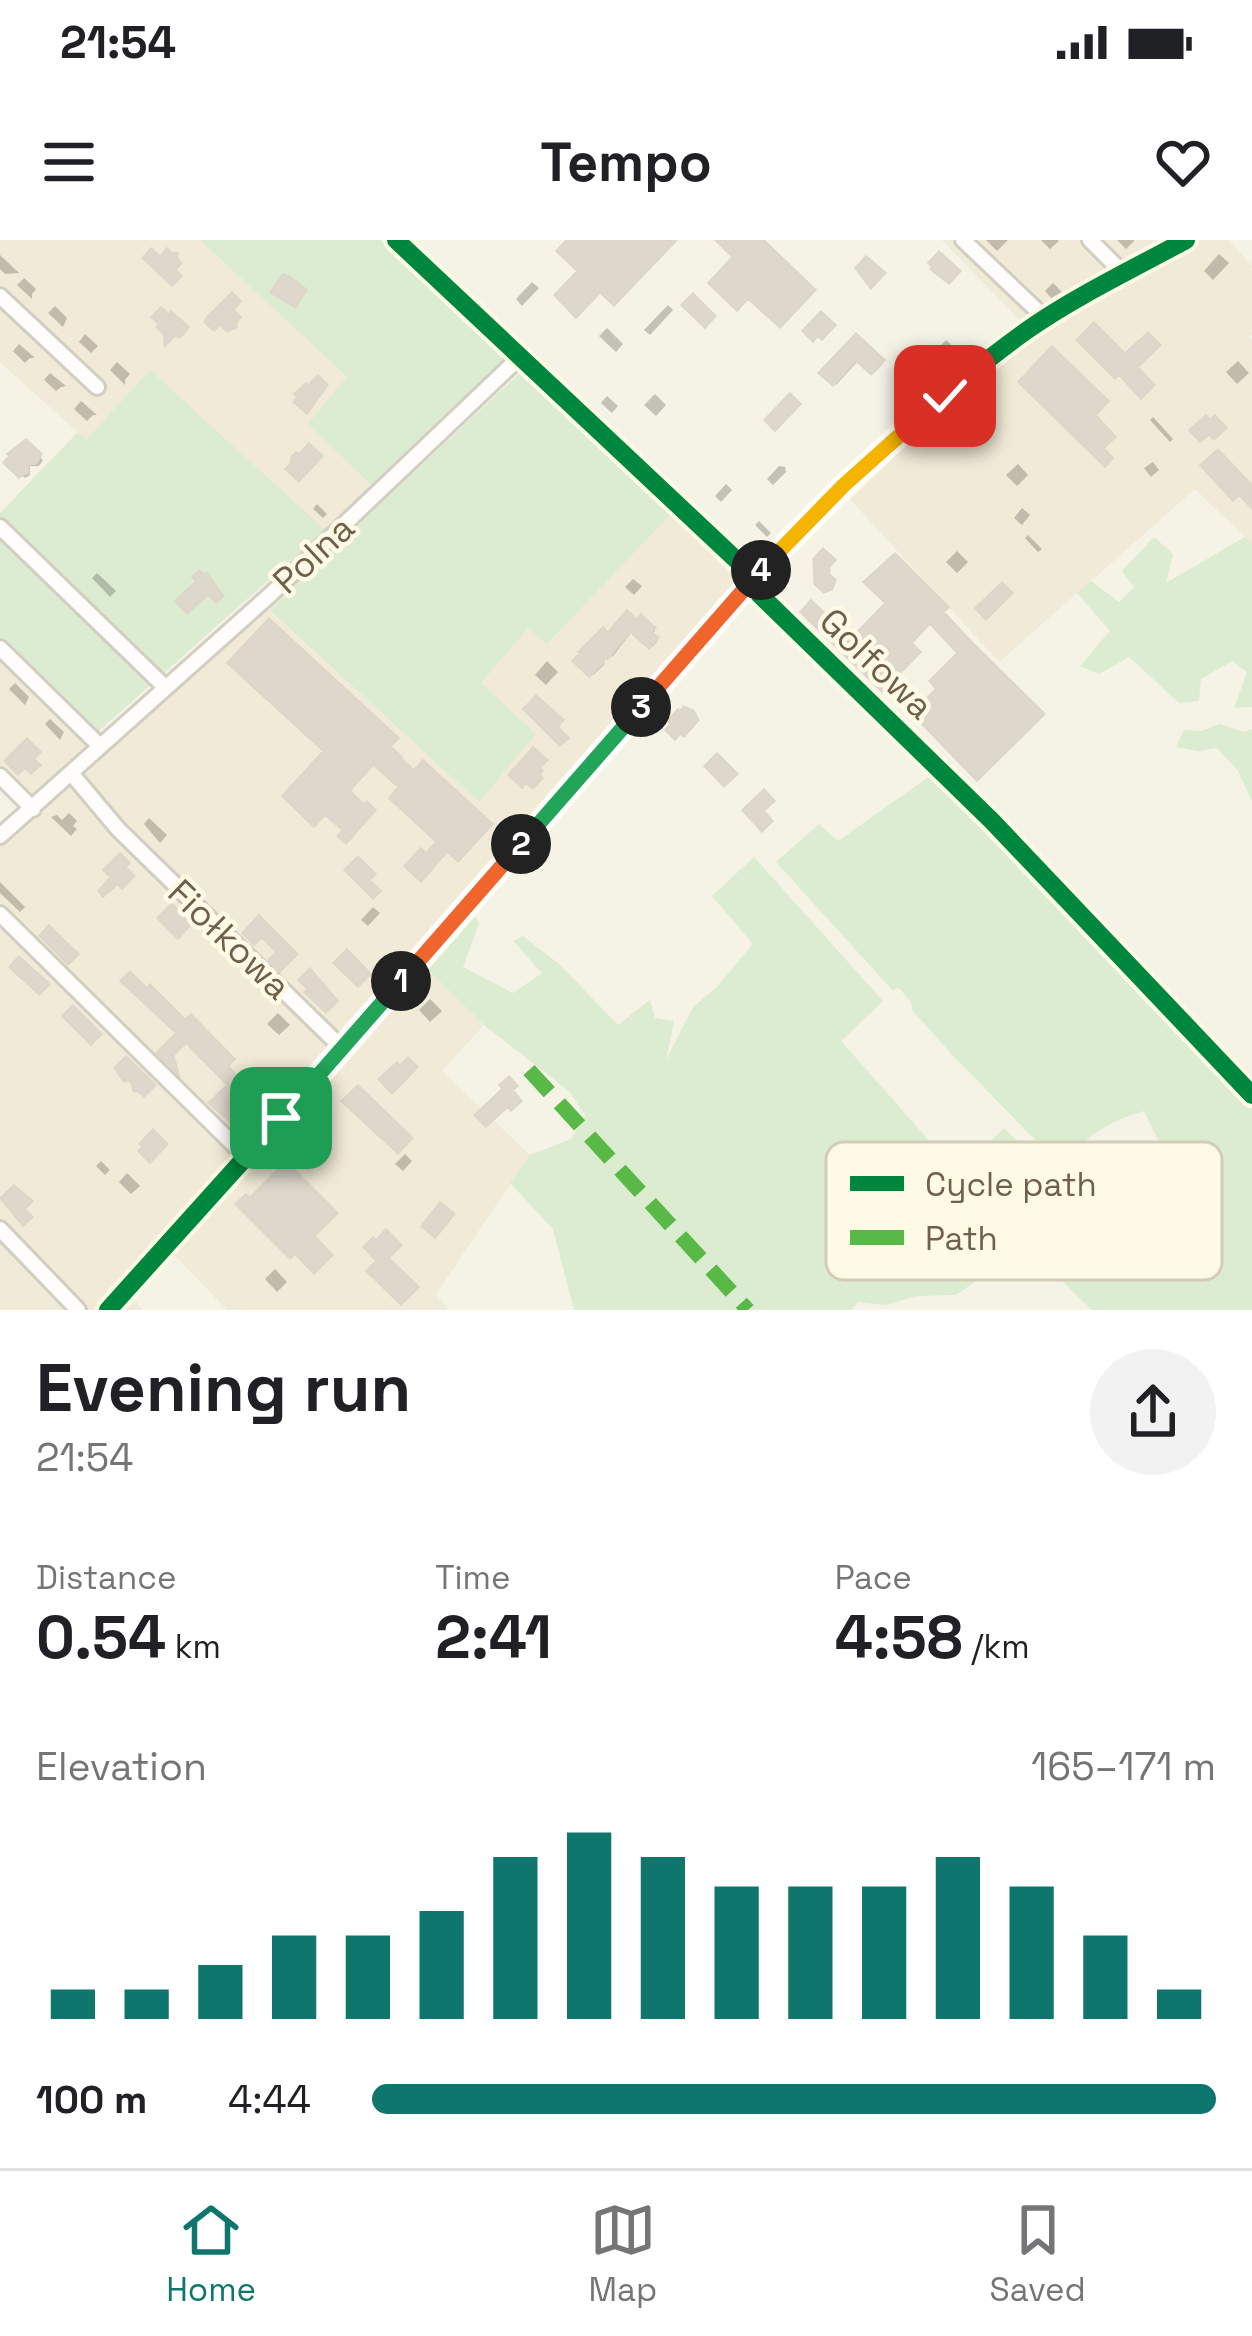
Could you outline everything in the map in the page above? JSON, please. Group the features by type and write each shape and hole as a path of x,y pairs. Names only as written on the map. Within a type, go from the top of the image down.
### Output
{"street":[{"name":"Golfowa","path":"396,240 747,570 757,592 992,821 1252,1095"},
{"path":"963,240 1046,319"},
{"path":"1090,240 1124,274"},
{"path":"108,1310 751,582 830,500 1028,329 1186,240"},
{"path":"0,296 98,387"},
{"name":"Polna","path":"0,836 357,513 521,356"},
{"path":"0,527 165,687"},
{"path":"0,648 100,746"},
{"name":"Fiołkowa","path":"71,773 118,829 342,1048"},
{"path":"0,776 33,809"},
{"path":"0,914 246,1157"},
{"path":"0,1228 78,1310"}],"shaded area":[{"path":"0,240 200,240 348,378 309,425 384,500 270,612 478,801 536,734 480,683 529,627 547,644 673,512 759,579 421,963 484,1025 442,1071 530,1155 436,1294 449,1310 227,1310 170,1250 131,1297 143,1310 0,1310 0,843 35,813 0,778 0,650 103,750 328,545 324,530 150,371 86,440 0,362"},
{"path":"942,240 1229,240 1252,266 1252,544 1195,489 999,662 837,485 1028,329"}],"green space":[{"path":"200,240 380,240 507,359 372,487 308,424 347,377"},
{"path":"524,369 673,512 547,644 528,628 481,683 536,734 479,802 270,611"},
{"path":"150,370 325,530 90,739 0,649 0,513 77,433 87,439"},
{"path":"1154,537 1173,554 1166,583 1245,537 1252,544 1252,707 1234,708 1247,672 1232,661 1201,679 1199,701 1179,703 1129,657 1099,674 1080,666 1110,631 1077,593 1091,581 1119,602 1134,587 1122,571"},
{"path":"1219,724 1244,732 1252,729 1252,801 1238,771 1217,748 1176,747 1184,730 1202,731"},
{"path":"934,773 1252,1103 1252,1310 1092,1310 1061,1280 1222,1280 1222,1142 1159,1142 1144,1111 1098,1131 1085,1142 1037,1142 954,1057 898,987 893,991 776,862 819,824 838,841"},
{"path":"754,857 883,1001 841,1041 930,1142 826,1142 826,1280 977,1280 956,1295 916,1296 886,1305 858,1302 851,1310 574,1310 553,1229 510,1183 530,1155 571,1139 585,1116 570,1092 484,1025 421,963 470,907 479,924 463,967 513,993 542,973 513,941 523,936 559,964 618,1025 650,1000 655,1018 674,1021 666,1060 693,1007 753,944 712,896"},
{"path":"1004,1128 1018,1142 989,1142"}],"building":[{"path":"567,240 676,240 614,305 600,292 576,317 555,295 578,271 557,251"},
{"path":"716,240 763,240 815,290 780,327 748,298 737,310 709,283 733,257"},
{"path":"151,249 160,257 167,249 177,253 181,263 175,270 181,276 172,285 143,258"},
{"path":"939,252 960,271 949,283 929,263"},
{"path":"866,257 885,273 871,288 856,268"},
{"path":"283,275 306,290 295,307 271,292"},
{"path":"232,293 240,301 233,310 240,317 236,327 227,331 220,324 214,330 205,322"},
{"path":"693,294 715,316 705,327 682,305"},
{"path":"161,308 188,327 165,345 164,333 157,327 160,324 152,317"},
{"path":"821,312 835,325 822,339 818,335 813,341 803,331"},
{"path":"1094,323 1125,354 1148,333 1160,345 1137,367 1154,385 1141,398 1077,340"},
{"path":"856,334 884,360 871,374 856,360 833,385 819,373"},
{"path":"1052,347 1108,401 1095,415 1115,437 1103,448 1112,458 1105,466 1019,382"},
{"path":"318,376 327,385 307,413 294,402 295,394"},
{"path":"790,394 800,404 775,430 765,420"},
{"path":"1206,416 1210,420 1215,416 1226,428 1214,439 1209,434 1200,441 1190,430"},
{"path":"26,440 41,454 19,477 4,463"},
{"path":"309,444 322,456 299,481 286,469 292,457"},
{"path":"1218,450 1252,486 1252,508 1239,494 1233,500 1201,465"},
{"path":"823,549 835,560 829,567 835,580 832,589 824,592 815,584 814,559"},
{"path":"895,554 948,607 943,612 970,641 1044,714 977,780 912,713 937,689 930,681 958,653 930,623 911,643 920,652 882,691 801,612 811,601 851,639 886,603 864,582"},
{"path":"199,571 206,573 223,596 216,602 208,594 187,613 176,601 197,581 193,577"},
{"path":"1002,583 1012,593 986,619 976,608"},
{"path":"627,611 637,620 641,615 658,638 649,648 630,631 589,676 573,661 603,628 608,633"},
{"path":"269,619 398,738 390,746 414,771 423,761 492,824 458,861 447,851 421,881 405,866 421,849 426,854 437,842 390,798 399,787 373,764 349,791 375,810 346,843 338,836 343,830 325,814 314,826 283,796 324,751 228,663"},
{"path":"536,696 563,720 557,727 568,738 560,745 524,709"},
{"path":"684,707 698,720 675,739 666,730 668,721"},
{"path":"27,739 40,752 33,759 40,765 31,773 25,767 18,774 5,761"},
{"path":"533,748 547,760 539,768 542,778 533,788 526,782 522,787 509,775"},
{"path":"717,754 737,774 724,786 705,766"},
{"path":"764,790 774,801 763,811 772,821 762,831 743,810"},
{"path":"120,854 134,876 103,896 99,891 111,877 104,870"},
{"path":"358,857 375,874 369,880 380,891 373,898 345,870"},
{"path":"172,904 190,925 178,938 158,918"},
{"path":"259,916 297,954 280,971 269,960 277,952 262,937 254,944 243,933"},
{"path":"49,926 78,954 68,964 40,936"},
{"path":"347,950 370,974 358,986 334,963"},
{"path":"19,957 49,984 39,994 10,967"},
{"path":"310,969 337,1001 326,1012 299,980"},
{"path":"130,972 185,1020 191,1015 234,1059 228,1066 248,1092 229,1120 209,1103 228,1085 186,1042 173,1055 178,1074 157,1053 177,1033 121,981"},
{"path":"73,1006 101,1034 91,1044 63,1016"},
{"path":"126,1057 155,1085 144,1096 115,1068"},
{"path":"408,1058 417,1067 392,1093 379,1079"},
{"path":"509,1077 521,1101 486,1126 475,1115"},
{"path":"358,1086 412,1138 398,1153 342,1101"},
{"path":"153,1130 167,1144 150,1162 139,1151"},
{"path":"286,1162 337,1213 314,1236 332,1255 314,1273 295,1253 290,1258 236,1204 246,1195 250,1198"},
{"path":"14,1186 32,1201 24,1209 32,1217 23,1225 1,1198"},
{"path":"440,1203 454,1214 435,1237 422,1226"},
{"path":"386,1230 401,1245 388,1258 418,1287 401,1304 367,1271 377,1261 364,1247"}],"marked path":[{"path":"529,1070 748,1310"}],"cycle path":[{"path":"396,240 747,570 757,592 992,821 1252,1095"},
{"path":"108,1310 802,528 894,439 992,356 1064,306 1186,240"}],"route":[{"path":"281,1118 772,558 844,485 945,396"}]}
